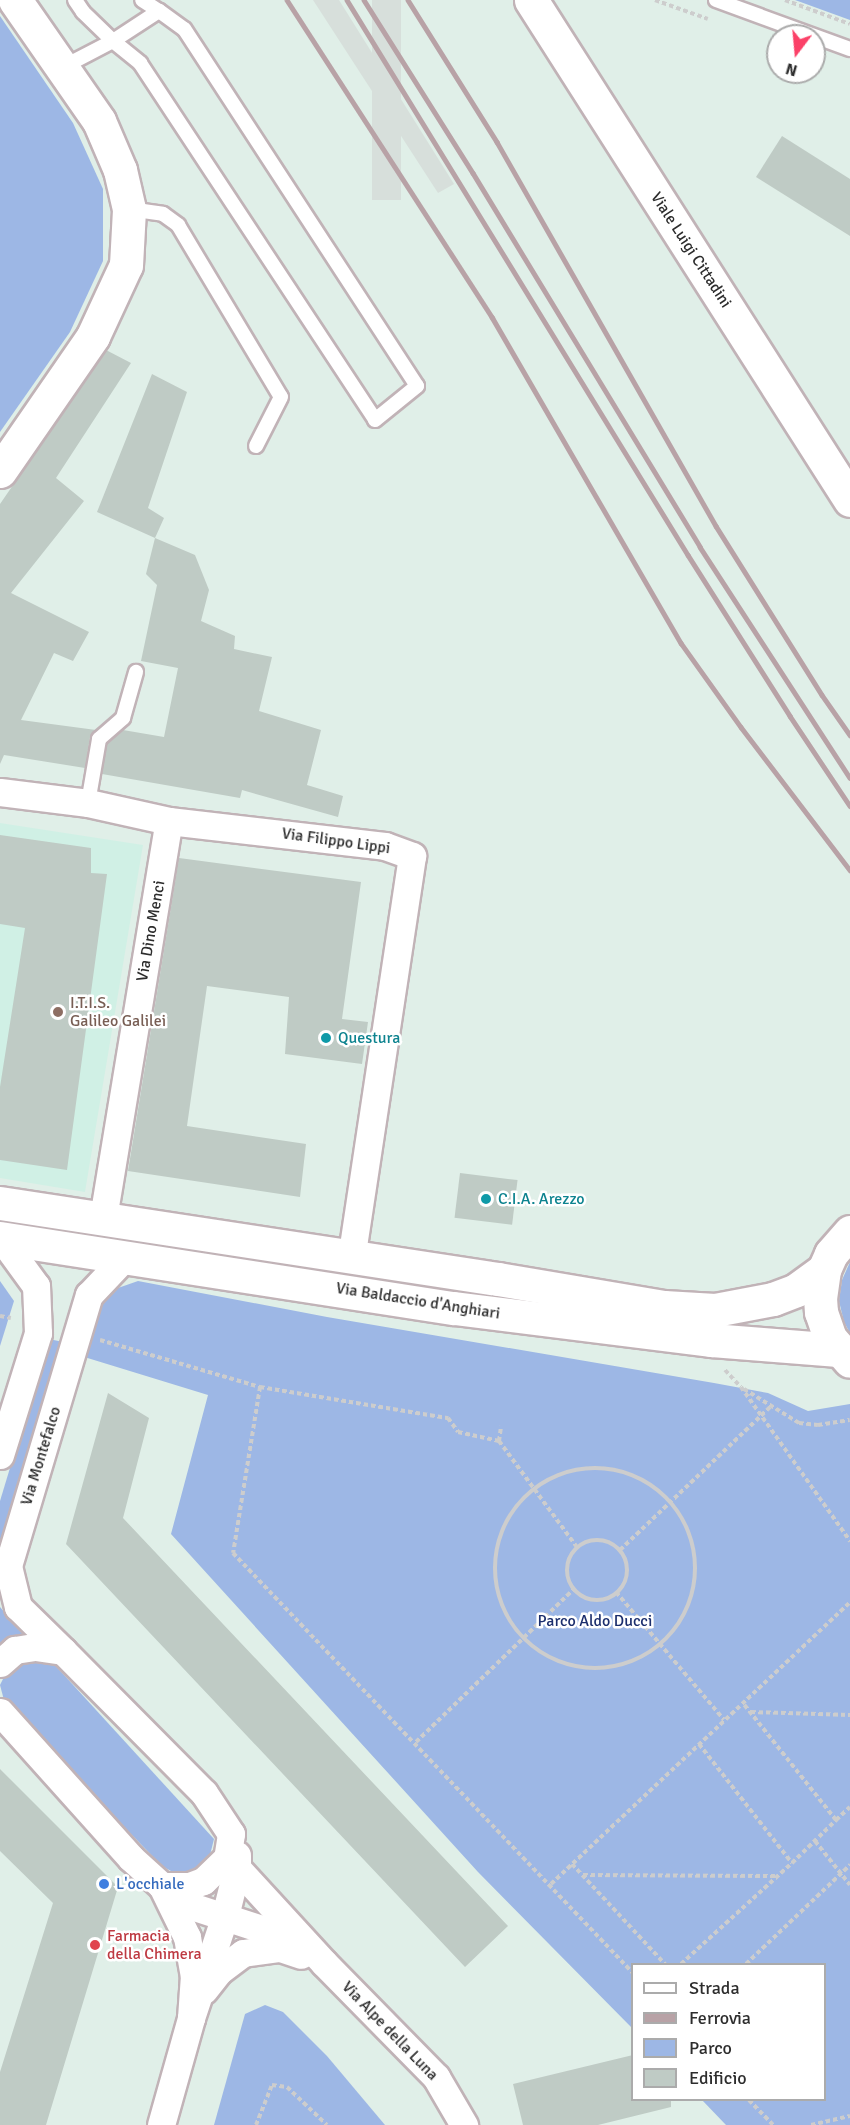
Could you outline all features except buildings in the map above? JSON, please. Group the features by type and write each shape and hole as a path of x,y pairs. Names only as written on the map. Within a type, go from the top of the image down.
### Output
{"main road":[{"path":"0,471 93,336 126,265 129,209 120,170 99,121 15,0"},
{"name":"Viale Luigi Cittadini","path":"531,0 850,500"},
{"name":"Via Baldaccio d'Anghiari","path":"0,1203 664,1307 715,1310 773,1299 796,1290 824,1270"},
{"path":"844,1355 827,1332 821,1312 820,1291 824,1270 831,1254 850,1232"},
{"name":"Via Baldaccio d'Anghiari","path":"0,1238 453,1308 844,1355"}],"street":[{"name":"Via Filippo Lippi","path":"0,792 88,803 169,821 385,846 412,856 351,1257"},
{"name":"Via Dino Menci","path":"103,1218 169,821"},
{"path":"0,1238 36,1286 38,1333 0,1455"},
{"name":"Via Montefalco","path":"125,1257 89,1296 8,1566 18,1607 204,1792 231,1834 237,1848 237,1868 225,1916 194,2008 160,2125"},
{"path":"0,1664 15,1650 35,1647 63,1651"},
{"name":"Via Montefalco","path":"0,1712 131,1857 162,1886 187,1937 194,1975 194,2008"},
{"path":"162,1886 189,1886 203,1881 227,1858 231,1834"},
{"name":"Via Alpe della Luna","path":"237,1868 436,2077 464,2125"},
{"path":"162,1886 191,1906 225,1916 316,1953"},
{"name":"Via Montefalco","path":"194,2008 219,1971 243,1953 280,1948 316,1953"}],"lane":[{"path":"75,0 82,12 140,63 375,420 417,386 184,29 142,0"},
{"path":"717,0 850,49"},
{"path":"63,67 113,41 159,11"},
{"path":"129,209 163,214 178,225 281,397 256,446"},
{"path":"88,803 99,739 123,718 136,672"}],"path":[{"path":"785,0 850,24"},
{"path":"93,1338 260,1387 448,1418 458,1432 499,1441 577,1547"},
{"path":"850,1420 818,1425 799,1423 741,1386 850,1541"},
{"path":"260,1387 233,1553 416,1742 631,1970"},
{"path":"620,1550 771,1406"},
{"path":"499,1441 501,1426"},
{"path":"605,1468 636,1476 655,1487 671,1502 688,1528 696,1559 693,1591 681,1621 660,1645 639,1658 615,1666 590,1668 566,1664 543,1653 524,1638 509,1618 499,1596 496,1561 504,1526 517,1505 534,1488 552,1477 573,1470 605,1468"},
{"path":"604,1540 620,1550 627,1567 622,1586 616,1592 599,1600 589,1599 573,1589 567,1572 567,1562 577,1547 585,1542 604,1540"},
{"path":"416,1742 573,1589"},
{"path":"616,1592 724,1721"},
{"path":"551,1884 850,1602"},
{"path":"743,1703 836,1820"},
{"path":"751,1712 850,1715"},
{"path":"699,1744 792,1863"},
{"path":"683,1963 850,1807"},
{"path":"815,1841 849,1882"},
{"path":"572,1864 663,1963"},
{"path":"748,1963 850,1865"},
{"path":"583,1875 778,1876"},
{"path":"256,2125 272,2085 287,2087 327,2125"},
{"path":"750,2101 773,2125"},
{"path":"811,2125 850,2116"}],"shaded area":[{"path":"313,0 339,0 454,184 438,193"},
{"path":"372,0 401,0 401,200 372,200"},
{"name":"I.T.I.S. Galileo Galilei","path":"0,823 143,845 85,1192 0,1178"}],"green space":[{"path":"795,0 850,0 850,20"},
{"path":"0,16 73,123 103,189 103,261 70,332 0,432"},
{"path":"850,1262 850,1333 844,1322 839,1301 842,1280"},
{"path":"0,1281 14,1301 0,1346"},
{"name":"Parco Aldo Ducci","path":"138,1281 327,1317 768,1393 808,1411 850,1404 850,2125 726,2125 703,2101 826,2101 826,1963 631,1963 631,2027 478,1872 171,1534 208,1395 81,1356 98,1295"},
{"path":"49,1339 63,1342 0,1542 0,1501"},
{"path":"0,1607 28,1640 0,1649"},
{"path":"31,1657 54,1664 214,1839 209,1859 194,1875 180,1876 162,1866 5,1704 0,1685 9,1667"},
{"path":"265,2005 283,2012 327,2056 385,2125 214,2125 245,2014"}],"railway":[{"path":"287,0 492,317 681,643 741,727 850,870"},
{"path":"347,0 688,555 850,806"},
{"path":"364,0 473,173 700,547 850,778"},
{"path":"408,0 497,142 716,526 822,695 850,735"}],"place":[{"name":"I.T.I.S. Galileo Galilei","path":"58,1012"},
{"name":"Questura","path":"326,1038"},
{"name":"C.I.A. Arezzo","path":"486,1199"},
{"name":"L'occhiale","path":"104,1884"},
{"name":"Farmacia della Chimera","path":"95,1945"}]}
